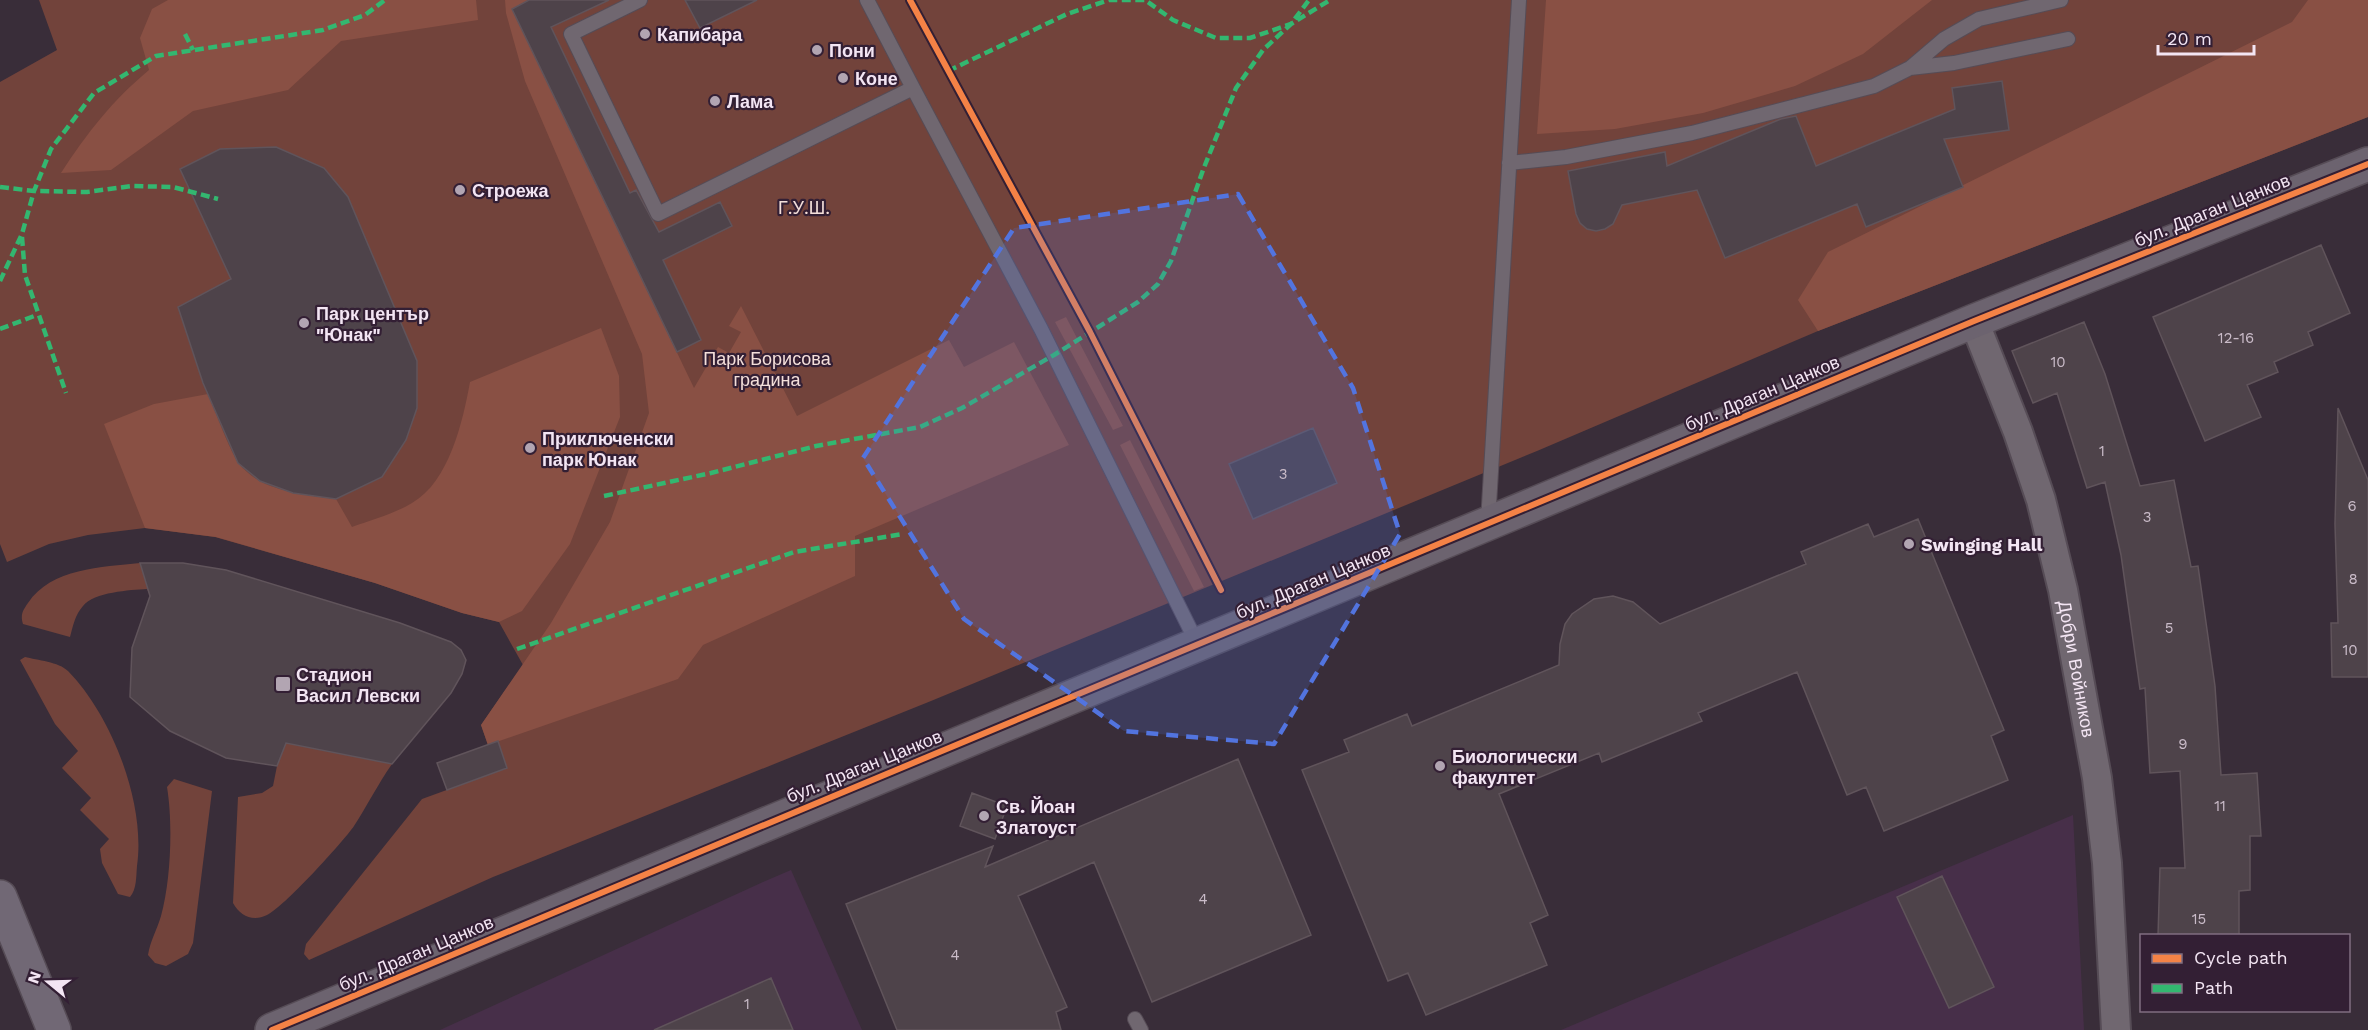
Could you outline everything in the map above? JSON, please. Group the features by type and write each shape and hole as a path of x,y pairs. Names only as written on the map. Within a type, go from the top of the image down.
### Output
{"main road":[{"path":"0,897 54,1030"}],"street":[{"name":"бул. Драган Цанков","path":"272,1030 1974,321 2368,164"},
{"name":"Добри Войников","path":"1974,321 2018,432 2041,500 2063,590 2097,778 2107,863 2116,1030"}],"lane":[{"path":"640,0 572,34 658,213 913,88"},
{"path":"867,0 1054,355 1198,645"},
{"path":"1488,524 1519,0"},
{"path":"1509,163 1566,157 1692,134 1874,86 1910,68 1944,39 1979,19 2061,0"},
{"path":"1910,68 1954,63 2068,39"}],"highlighted area":[{"path":"1238,194 1353,388 1400,534 1274,744 1124,731 964,619 863,458 1014,228"}],"shaded area":[{"path":"2073,815 2084,1030 1561,1030"},
{"path":"791,870 862,1030 440,1030 763,882"}],"green space":[{"name":"Парк Борисова градина","path":"39,0 2368,0 2368,117 1818,331 1537,451 931,701 493,877 309,960 304,954 306,944 422,799 507,768 498,741 488,745 481,725 523,665 499,622 462,613 375,583 215,537 145,528 88,535 49,544 7,562 0,544 0,82 57,50"},
{"path":"168,0 476,0 478,20 341,41 288,90 193,111 111,170 61,173 101,118 149,70 140,38 152,9"},
{"path":"505,0 529,0 512,9 694,388 718,347 729,353 741,332 729,326 741,306 797,416 949,340 964,367 1014,342 1069,445 855,536 855,576 703,645 678,679 488,745 481,725 551,623 610,522 649,413 642,354 525,81 506,13"},
{"path":"1546,0 1932,0 1863,54 1795,86 1703,113 1615,129 1537,134"},
{"path":"2308,0 2368,0 2368,117 1818,331 1798,300 1828,252 2292,22"},
{"path":"1066,317 1123,426 1113,430 1055,322"},
{"path":"601,328 619,376 620,417 570,544 522,611 499,622 462,613 375,583 216,537 145,528 104,424 154,404 208,394 234,456 247,472 270,486 283,490 336,499 352,527 405,507 425,493 436,481 445,466 458,432 470,382"},
{"path":"1130,440 1204,587 1194,591 1120,445"},
{"path":"140,563 183,563 226,570 400,623 451,642 461,650 466,660 452,689 434,715 392,764 348,834 286,900 275,910 262,917 247,916 233,903 238,797 262,793 273,786 277,766 226,758 170,731 130,697 140,682 154,605 147,589 113,593 88,601 78,613 70,637 23,624 23,610 38,591 50,583 78,571"},
{"path":"25,657 54,663 68,671 99,712 112,736 131,789 136,816 138,842 136,878 130,897 118,894 102,863 100,849 109,839 80,810 91,798 62,768 78,751 55,724 20,660"},
{"path":"174,779 212,791 193,943 188,954 166,966 155,963 148,955 161,916 167,886 170,834 167,787"}],"building":[{"path":"529,0 609,0 551,27 630,193 636,190 659,232 720,202 732,226 663,260 701,340 677,352 512,9"},
{"path":"685,0 757,0 700,28"},
{"path":"2002,81 2009,130 1944,139 1963,187 1866,227 1857,204 1725,258 1697,190 1622,205 1613,224 1596,231 1587,229 1580,223 1576,214 1568,171 1665,152 1667,166 1781,119 1796,116 1816,166 1955,109 1952,88"},
{"path":"276,147 324,168 348,197 417,361 417,408 406,440 382,477 336,499 293,493 260,481 238,463 203,383 178,307 231,279 180,169 220,149"},
{"path":"2321,245 2350,313 2308,332 2313,345 2274,362 2278,372 2247,385 2261,417 2205,441 2153,317"},
{"path":"2084,322 2105,374 2140,486 2174,480 2191,567 2198,566 2215,686 2221,775 2257,773 2261,836 2250,836 2250,890 2239,891 2239,934 2158,934 2160,868 2185,868 2180,771 2150,773 2145,688 2140,689 2121,555 2105,482 2087,488 2057,393 2033,403 2012,351"},
{"path":"2338,408 2368,480 2368,677 2332,677 2331,623 2338,623 2335,524"},
{"path":"1313,428 1337,483 1253,519 1229,464"},
{"name":"Биологически факултет","path":"1918,519 2004,730 1991,736 2008,780 1884,831 1866,787 1847,795 1797,672 1698,713 1702,721 1602,762 1599,753 1499,794 1548,915 1530,923 1547,965 1426,1015 1408,973 1388,981 1302,770 1349,752 1344,740 1407,714 1412,726 1559,665 1560,644 1565,624 1572,614 1594,599 1613,596 1633,602 1660,624 1806,564 1801,552 1868,524 1874,537"},
{"path":"140,563 183,563 226,570 400,623 451,642 461,650 466,660 462,674 451,693 392,764 286,743 277,766 226,758 170,731 130,697 132,648 150,596"},
{"path":"498,741 507,768 447,790 437,763"},
{"path":"1238,759 1311,935 1152,1002 1094,862 1018,896 1067,1007 1056,1012 1061,1030 897,1030 846,904 993,846 985,867"},
{"name":"Св. Йоан Златоуст","path":"972,793 1007,806 995,839 960,826"},
{"path":"1942,876 1994,987 1949,1008 1897,897"},
{"path":"771,978 793,1030 654,1030"}],"marked path":[{"path":"0,281 22,234 34,191 51,149 94,93 156,56 323,30 365,15 385,0"},
{"path":"948,71 1067,14 1109,0 1145,0 1173,20 1216,38 1250,38 1291,24 1330,0"},
{"path":"604,496 711,473 816,446 920,427 962,408 1054,355 1138,302 1158,284 1171,261 1203,170 1236,88 1263,50 1291,24 1309,0"},
{"path":"185,34 193,50"},
{"path":"0,187 34,191 87,192 132,186 173,187 218,199"},
{"path":"22,237 25,275 66,393"},
{"path":"0,329 37,315"},
{"path":"517,649 794,552 903,534"}],"cycle path":[{"path":"910,0 1090,332 1221,590"},
{"path":"272,1030 1974,321 2368,164"}],"place":[{"name":"Капибара","path":"645,34"},
{"name":"Пони","path":"817,50"},
{"name":"Коне","path":"843,78"},
{"name":"Лама","path":"715,101"},
{"name":"Строежа","path":"460,190"},
{"name":"Парк център \"Юнак\"","path":"304,323"},
{"name":"Приключенски парк Юнак","path":"530,448"},
{"name":"Swinging Hall","path":"1909,544"},
{"name":"Стадион Васил Левски","path":"283,684"},
{"name":"Биологически факултет","path":"1440,766"},
{"name":"Св. Йоан Златоуст","path":"984,816"}],"park label":[{"name":"Г.У.Ш.","path":"804,207"}]}
